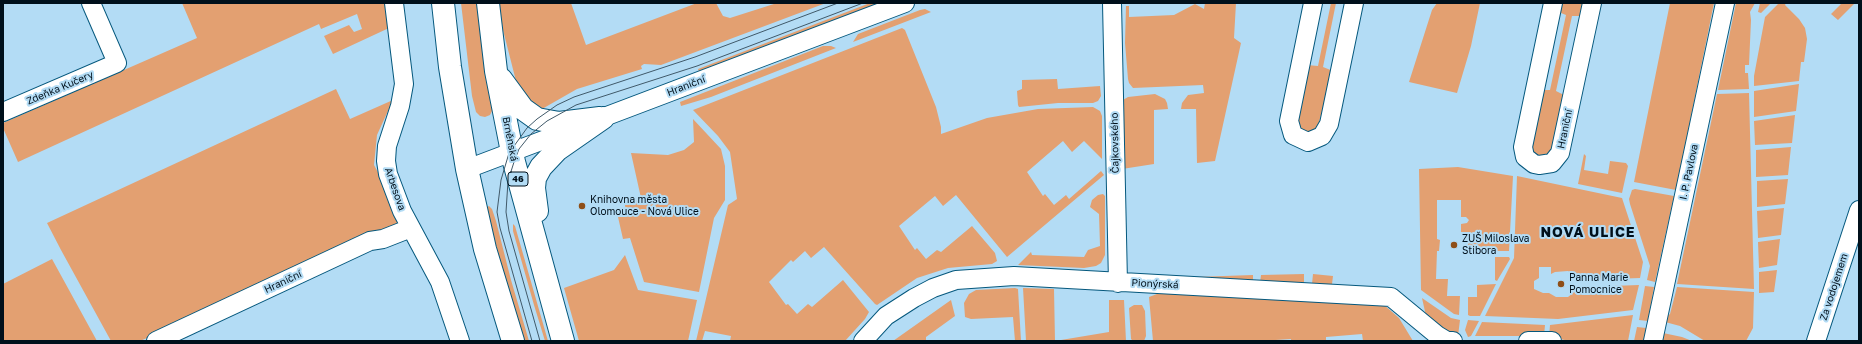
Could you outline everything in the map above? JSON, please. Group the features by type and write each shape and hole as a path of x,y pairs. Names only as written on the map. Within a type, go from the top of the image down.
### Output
{"main road":[{"path":"443,3 450,67 467,169 485,249 513,341"},
{"name":"Brněnská","path":"488,3 496,71 512,152 520,187 563,341"},
{"path":"496,71 523,108 537,119 558,123 603,118"},
{"path":"548,286 534,196 535,178 541,167 557,150 603,118"}],"street":[{"name":"Zdeňka Kučery","path":"3,112 117,63 91,3"},
{"name":"Arbesova","path":"394,3 404,84 400,106 388,140 386,161 391,181 411,228 440,282 460,341"},
{"name":"Hraniční","path":"467,169 905,3"},
{"name":"Čajkovského","path":"1112,3 1118,282"},
{"path":"1313,3 1289,121 1293,135 1308,142 1322,136 1328,124 1354,3"},
{"name":"Hraniční","path":"1553,3 1523,148 1525,157 1529,161 1539,165 1552,163 1560,154 1592,3"},
{"name":"I. P. Pavlova","path":"1653,341 1725,3"},
{"name":"Za vodojemem","path":"1816,341 1859,210"},
{"name":"Hraniční","path":"156,341 370,241 383,239 411,228"},
{"name":"Pionýrská","path":"863,341 883,318 914,298 933,288 956,280 1014,276 1391,297 1446,341 1453,341"},
{"path":"1528,341 1552,341"}],"shaded area":[{"path":"182,3 386,3 389,28 333,54 324,36 349,25 354,32 362,29 357,14 321,29 319,24 18,162 3,128 3,123 197,38"},
{"path":"461,3 477,3 493,109 490,115 485,117 480,116 476,112 472,96"},
{"path":"499,3 571,3 586,45 697,3 716,3 723,16 730,18 777,3 826,3 661,65 644,64 641,66 642,69 577,89 542,109 537,108 521,92 516,81 503,30"},
{"path":"870,3 878,3 699,72 698,69"},
{"path":"1205,3 1236,3 1234,38 1241,43 1215,161 1197,163 1196,109 1181,109 1182,103 1188,95 1204,93 1203,85 1133,88 1128,79 1125,43 1126,6 1129,6 1129,17 1174,15 1195,4 1204,9"},
{"path":"1331,3 1336,3 1323,67 1333,71 1316,133 1309,135 1299,130 1297,124 1307,65 1318,66"},
{"path":"1437,3 1480,3 1471,46 1457,93 1409,82 1432,10"},
{"path":"1557,3 1585,3 1583,16 1572,16 1556,91 1566,96 1554,153 1539,159 1529,152 1539,90 1550,90 1566,15 1556,11"},
{"path":"1670,3 1714,3 1676,190 1634,182"},
{"path":"1736,3 1755,3 1750,12 1749,65 1745,65 1745,73 1748,73 1749,89 1718,90"},
{"path":"1760,3 1771,3 1761,13 1758,12"},
{"path":"1779,3 1786,3 1785,5 1799,19 1805,28 1807,39 1804,62 1801,62 1799,81 1754,86 1754,76 1765,17"},
{"path":"1842,3 1854,4 1838,20 1831,14"},
{"path":"925,9 931,12 853,42 858,34"},
{"path":"902,28 905,30 936,107 941,127 941,134 987,118 1038,109 1093,107 1100,111 1102,116 1102,159 1084,141 1072,152 1063,141 1027,172 1043,196 1045,194 1054,205 1066,195 1069,199 1101,171 1104,175 1007,257 956,195 943,206 935,196 899,226 915,250 917,248 926,259 937,250 941,252 972,226 995,253 997,261 992,264 948,268 917,278 877,305 824,247 811,258 805,251 793,262 791,260 769,282 786,305 788,304 797,314 808,304 812,307 843,280 869,312 865,319 845,341 730,341 731,336 705,331 702,341 696,341 728,205 737,199 730,152 718,136 693,110"},
{"path":"823,46 831,46 836,48 711,97 681,106 680,102"},
{"path":"1057,79 1058,89 1100,86 1101,96 1098,101 1093,103 1058,103 1019,107 1017,91 1022,89 1022,80"},
{"path":"1799,84 1796,111 1754,117 1754,91"},
{"path":"336,89 350,119 393,100 377,135 374,165 387,189 400,222 140,341 111,341 47,223"},
{"path":"1749,93 1754,289 1677,284 1717,94"},
{"path":"1155,94 1165,99 1168,109 1154,110 1154,164 1122,169 1123,100 1128,97"},
{"path":"1795,115 1792,143 1755,145 1754,121"},
{"path":"693,119 721,149 725,166 725,200 714,218 699,292 644,282 630,238 623,239 618,217 626,217 625,205 641,198 631,153 668,155 684,150 694,142"},
{"path":"1791,147 1788,175 1756,177 1756,150"},
{"path":"1584,154 1586,156 1584,170 1608,174 1610,161 1626,163 1628,166 1622,193 1578,184"},
{"path":"1458,167 1513,176 1509,251 1468,251 1468,232 1461,232 1461,224 1467,223 1469,220 1466,217 1461,217 1461,200 1437,200 1437,239 1440,240 1439,251 1437,251 1436,279 1448,279 1447,296 1460,296 1459,315 1454,314 1421,290 1419,169"},
{"path":"1517,176 1622,198 1643,262 1640,278 1584,280 1584,278 1581,278 1579,275 1575,276 1568,271 1555,272 1551,274 1551,267 1539,267 1539,278 1534,281 1534,289 1543,293 1549,293 1556,297 1568,297 1578,289 1585,289 1585,287 1639,285 1633,310 1558,319 1485,316 1514,258"},
{"path":"1788,179 1785,204 1757,207 1757,181"},
{"path":"1635,189 1674,196 1655,282 1647,280 1650,266 1630,204 1629,199 1632,190"},
{"path":"1103,194 1105,196 1105,255 1101,263 1096,266 1084,268 1018,265 1031,252 1032,255 1084,257 1088,250 1100,246 1099,214 1090,207 1092,200 1098,195"},
{"path":"489,206 492,209 496,221 529,341 520,341 486,218 487,207"},
{"path":"1784,208 1781,235 1758,238 1757,211"},
{"path":"513,224 515,226 548,341 545,341 534,305 513,231"},
{"path":"1780,239 1777,265 1759,268 1758,242"},
{"path":"625,255 638,290 697,300 688,341 579,341 564,288 614,270"},
{"path":"1495,257 1509,257 1510,259 1497,281 1495,280"},
{"path":"52,259 97,341 3,341 3,284"},
{"path":"1777,270 1774,292 1759,293 1759,272"},
{"path":"1304,274 1304,284 1260,283 1261,275"},
{"path":"1313,274 1333,276 1332,284 1312,284"},
{"path":"1253,275 1253,282 1195,278 1195,277"},
{"path":"1496,284 1480,316 1468,315 1468,297 1477,297 1477,285"},
{"path":"1181,285 1374,296 1399,318 1413,341 1363,341 1362,334 1326,337 1326,341 1291,341 1291,339 1260,341 1153,341 1149,297"},
{"path":"1645,286 1654,287 1648,321 1639,320"},
{"path":"1677,287 1754,292 1753,328 1746,341 1705,341 1680,326 1665,322 1666,317 1670,314"},
{"path":"1023,288 1054,289 1055,341 1026,341"},
{"path":"1018,289 1021,341 1015,341 1013,317 971,319 965,317 964,303 969,294 976,290"},
{"path":"1422,298 1451,318 1460,320 1458,336 1454,336 1426,316"},
{"path":"951,300 955,316 926,337 926,341 893,341"},
{"path":"1109,300 1124,300 1126,341 1055,341 1109,332"},
{"path":"1134,305 1142,305 1145,311 1146,336 1144,341 1133,341 1131,339 1129,308"},
{"path":"1633,315 1628,341 1570,341 1549,337 1550,325"},
{"path":"1468,320 1479,321 1471,336 1468,337 1465,330"},
{"path":"1482,322 1545,325 1544,336 1475,336"},
{"path":"1637,327 1646,328 1644,341 1634,341"},
{"path":"1663,333 1682,337 1692,341 1661,341"}],"tram line":[{"path":"532,341 500,228 497,212 501,180 509,153 527,128 557,105 574,97 695,57 838,3"},
{"path":"540,341 509,231 506,212 508,181 514,162 519,149 531,134 547,121 576,105 697,66 863,3"}],"place":[{"name":"Knihovna města Olomouce - Nová Ulice","path":"582,206"},
{"name":"ZUŠ Miloslava Stibora","path":"1454,245"},
{"name":"Panna Marie Pomocnice","path":"1561,284"}],"district":[{"name":"NOVÁ ULICE","path":"1588,233"}]}
